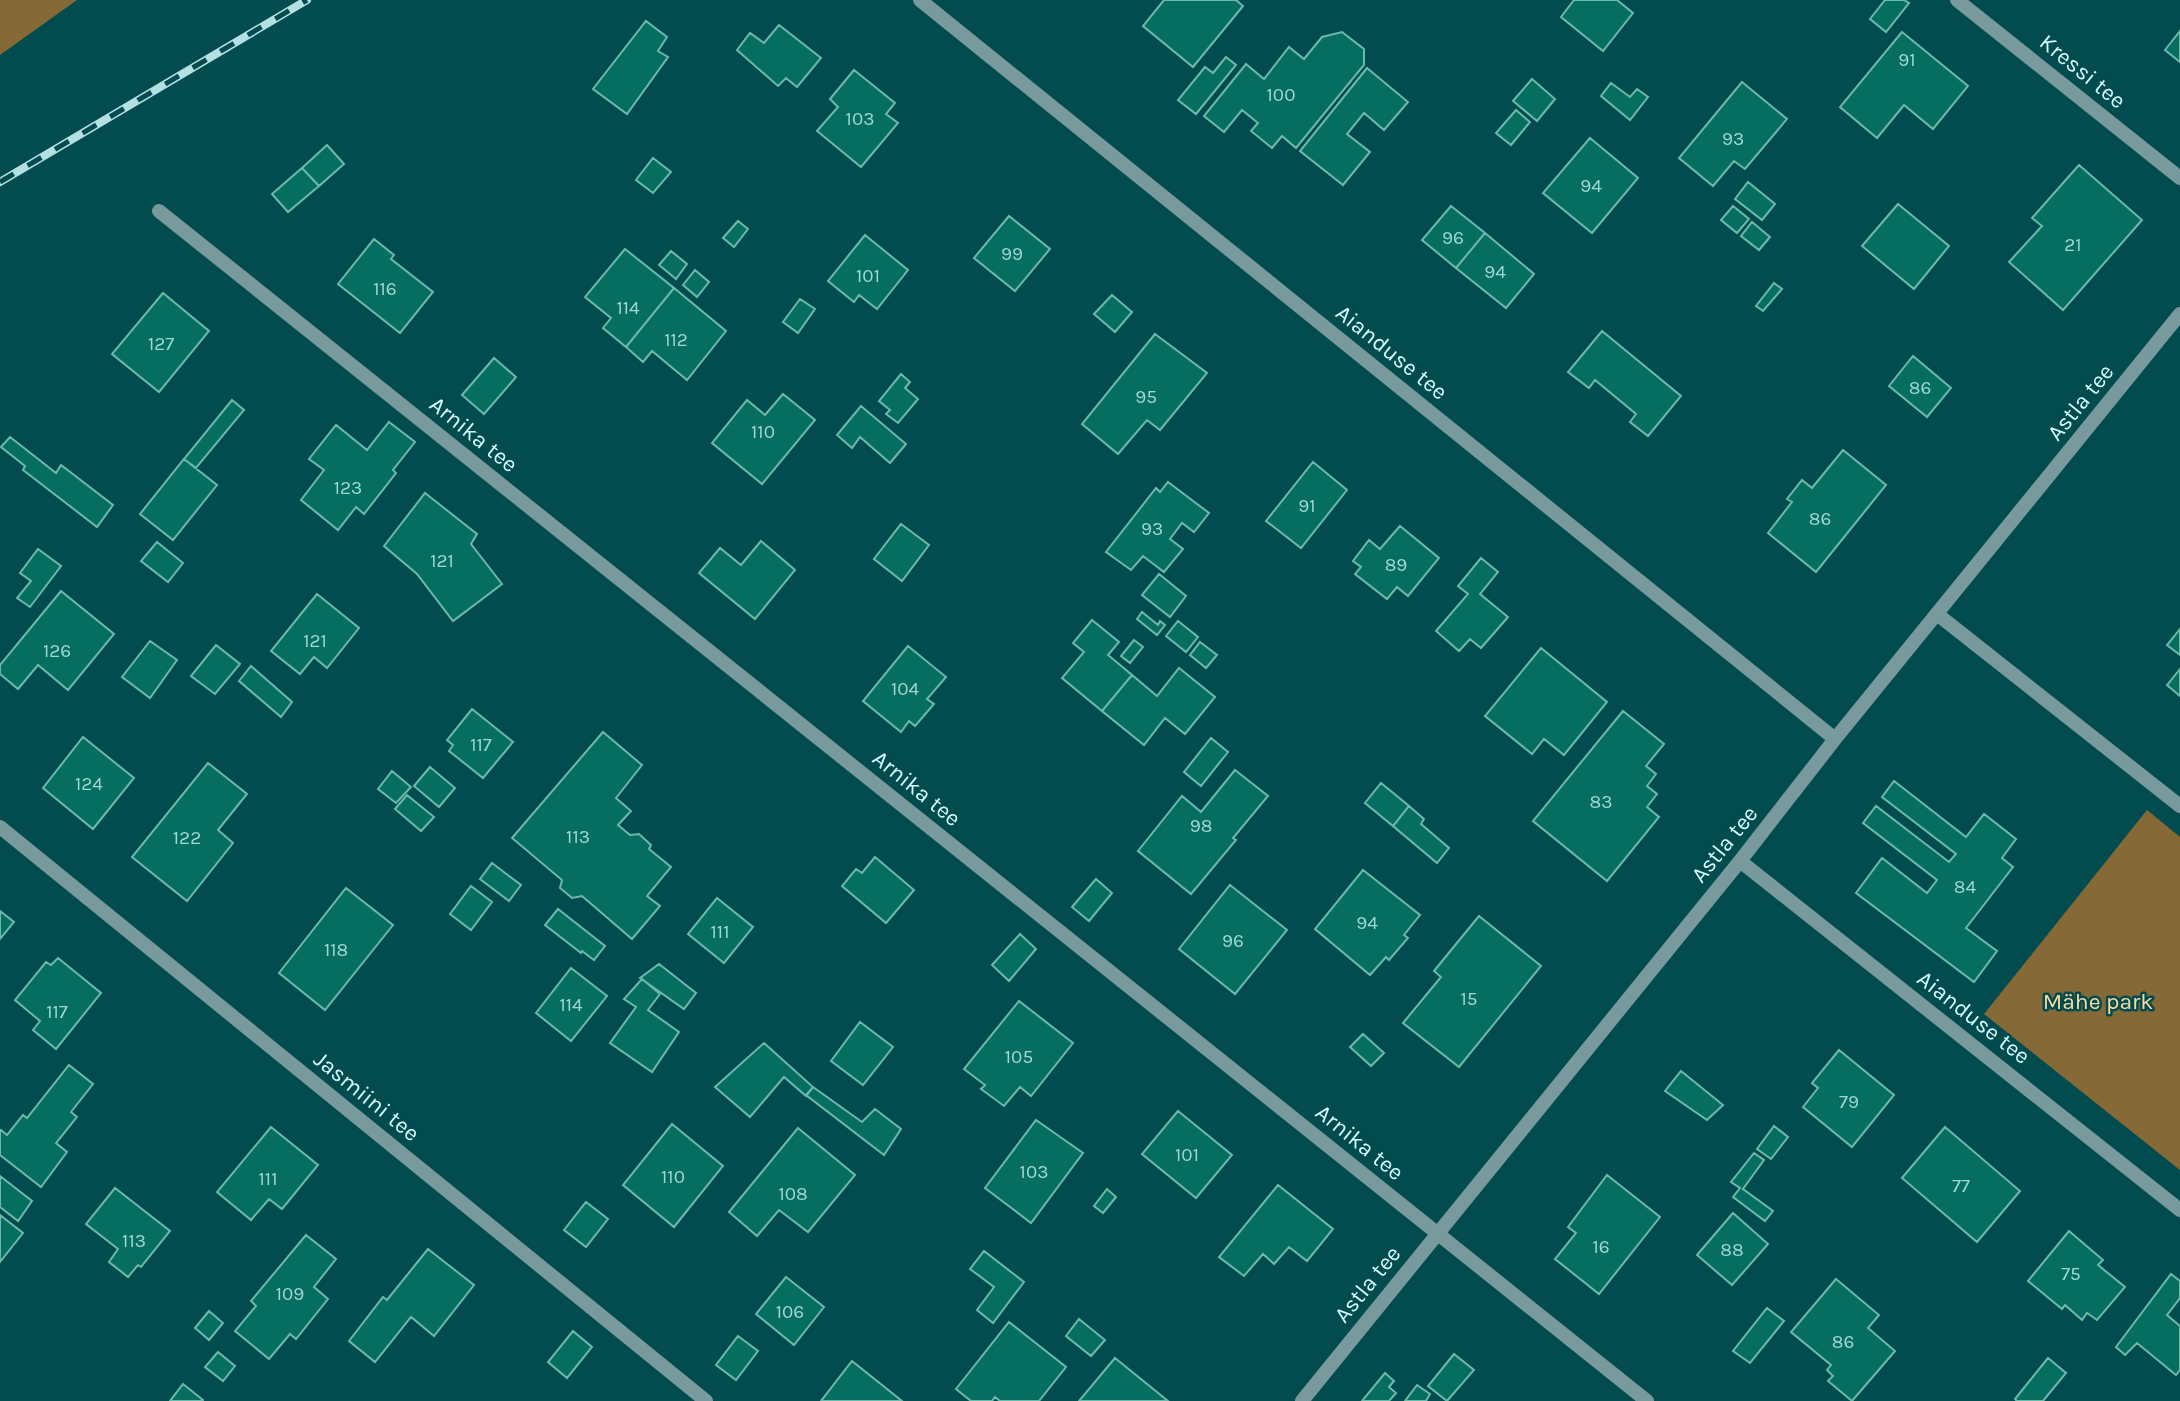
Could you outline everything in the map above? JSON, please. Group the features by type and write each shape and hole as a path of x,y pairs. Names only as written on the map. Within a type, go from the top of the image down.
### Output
{"street":[{"name":"Aianduse tee","path":"920,0 1835,739"},
{"name":"Kressi tee","path":"1957,0 2180,178"},
{"name":"Arnika tee","path":"159,211 1647,1401"},
{"name":"Astla tee","path":"1302,1401 2180,314"},
{"path":"1937,614 2180,806"},
{"name":"Jasmiini tee","path":"0,827 706,1401"},
{"name":"Aianduse tee","path":"1740,861 2180,1210"}],"green space":[{"path":"0,0 77,0 0,55"},
{"name":"Mähe park","path":"2147,810 2180,837 2180,1170 1984,1014"}],"building":[{"path":"1164,0 1236,0 1243,6 1193,67 1143,26"},
{"path":"1574,0 1617,0 1633,13 1603,51 1561,17"},
{"path":"1885,0 1904,0 1909,3 1886,32 1870,19"},
{"path":"646,21 667,37 658,51 668,57 627,114 593,89"},
{"path":"779,25 821,58 797,87 786,78 778,86 737,50 750,33 764,43"},
{"path":"2180,31 2180,62 2165,50"},
{"path":"1342,32 1364,49 1364,65 1296,148 1282,136 1272,148 1251,131 1258,123 1242,110 1224,132 1204,116 1246,64 1264,79 1289,47 1304,59 1322,37"},
{"path":"1902,32 1968,86 1933,129 1904,105 1877,138 1840,107"},
{"path":"1226,57 1236,65 1196,114 1178,100 1205,67 1213,73"},
{"path":"1367,68 1408,102 1384,130 1364,113 1347,134 1370,152 1343,185 1300,151"},
{"path":"854,70 895,103 886,114 898,123 861,167 817,131 838,107 830,99"},
{"path":"1532,79 1555,99 1537,121 1513,101"},
{"path":"1742,82 1787,119 1745,169 1734,161 1713,186 1679,158"},
{"path":"1611,83 1630,97 1637,89 1648,97 1630,120 1601,96"},
{"path":"1516,110 1530,122 1511,145 1496,133"},
{"path":"1590,138 1638,178 1592,233 1543,193"},
{"path":"327,145 344,164 319,186 302,168"},
{"path":"653,158 671,172 653,193 636,180"},
{"path":"2079,165 2142,220 2063,310 2009,262 2042,226 2032,218"},
{"path":"302,168 319,186 288,212 272,194"},
{"path":"1748,182 1775,204 1762,220 1735,199"},
{"path":"1898,204 1949,246 1914,289 1862,246"},
{"path":"1451,206 1485,233 1456,268 1422,240"},
{"path":"1733,206 1749,219 1737,233 1721,220"},
{"path":"1009,216 1050,249 1015,291 974,258"},
{"path":"738,221 748,229 734,247 723,238"},
{"path":"1752,222 1770,237 1759,250 1741,236"},
{"path":"1485,233 1534,274 1506,308 1456,268"},
{"path":"865,235 908,270 877,309 859,295 854,302 828,281"},
{"path":"374,239 394,255 391,259 433,292 400,333 338,284"},
{"path":"625,249 674,288 626,347 603,328 611,318 585,297"},
{"path":"671,251 687,264 676,279 659,265"},
{"path":"695,270 709,282 697,297 683,285"},
{"path":"1774,283 1782,289 1763,311 1756,306"},
{"path":"674,288 726,331 687,380 652,351 643,362 626,347"},
{"path":"163,293 209,331 159,392 112,354"},
{"path":"1112,295 1132,312 1115,332 1094,314"},
{"path":"800,299 815,309 798,333 783,322"},
{"path":"1602,331 1681,396 1648,436 1630,422 1636,414 1595,380 1589,388 1568,372"},
{"path":"1155,334 1207,373 1160,430 1147,420 1118,454 1082,424"},
{"path":"1913,356 1951,388 1927,417 1889,386"},
{"path":"494,358 516,377 484,414 462,395"},
{"path":"901,374 910,382 905,388 918,399 898,423 886,414 890,410 879,401"},
{"path":"783,394 815,420 762,484 712,443 747,400 765,415"},
{"path":"232,400 244,410 196,468 184,459"},
{"path":"861,406 906,444 890,463 860,437 852,448 837,435"},
{"path":"389,422 415,442 393,470 396,473 364,514 356,507 338,530 301,500 324,470 309,459 336,425 367,450"},
{"path":"10,437 56,473 61,465 113,505 97,527 23,470 25,466 1,447"},
{"path":"1843,450 1886,485 1816,572 1768,533 1792,502 1787,499 1802,480 1812,488"},
{"path":"184,459 217,485 173,540 140,514"},
{"path":"1313,462 1347,490 1301,548 1266,521"},
{"path":"1168,482 1209,513 1194,532 1182,523 1170,539 1183,549 1164,572 1143,556 1131,570 1106,552 1156,488 1160,492"},
{"path":"425,493 477,534 471,544 502,584 453,621 417,574 384,546"},
{"path":"901,524 929,545 902,581 874,559"},
{"path":"1400,526 1439,558 1408,596 1397,587 1387,599 1355,574 1361,567 1353,561 1369,540 1380,549"},
{"path":"761,541 795,570 755,619 699,573 720,548 741,565"},
{"path":"157,542 183,563 168,582 141,561"},
{"path":"38,549 61,566 30,607 17,598 31,581 20,573"},
{"path":"1481,558 1498,572 1480,594 1508,617 1481,648 1470,639 1459,651 1436,631 1468,594 1458,586"},
{"path":"1159,574 1186,596 1170,617 1142,595"},
{"path":"61,591 114,634 68,690 38,665 18,689 0,674 0,665"},
{"path":"317,594 359,628 327,668 314,657 300,674 271,651"},
{"path":"1142,612 1158,625 1160,621 1165,625 1157,635 1137,619"},
{"path":"1092,620 1119,642 1108,655 1132,675 1102,711 1062,678 1084,652 1073,643"},
{"path":"1178,621 1198,637 1186,652 1166,636"},
{"path":"2180,629 2180,655 2167,645"},
{"path":"1134,640 1143,647 1130,663 1121,656"},
{"path":"150,641 177,660 150,698 122,677"},
{"path":"1200,642 1217,655 1206,668 1190,655"},
{"path":"216,645 240,664 215,694 191,676"},
{"path":"908,646 946,677 927,699 934,704 915,726 909,721 901,732 863,701"},
{"path":"1541,648 1607,702 1564,755 1544,739 1532,754 1485,716"},
{"path":"251,666 292,702 281,717 239,681"},
{"path":"1179,668 1215,697 1185,734 1165,718 1144,745 1102,711 1132,675 1157,696"},
{"path":"2180,669 2180,696 2167,685"},
{"path":"472,709 513,742 483,778 449,751 453,745 447,740"},
{"path":"1623,711 1664,744 1646,766 1656,774 1647,786 1657,794 1647,807 1659,817 1607,881 1533,821"},
{"path":"603,732 642,765 616,798 631,811 618,825 630,835 639,834 651,845 649,849 671,867 647,896 660,906 632,939 582,896 572,898 560,888 562,880 512,838"},
{"path":"83,737 134,778 93,829 43,788"},
{"path":"1211,738 1228,752 1201,786 1184,772"},
{"path":"208,763 247,794 218,830 233,843 187,901 132,857"},
{"path":"430,767 455,788 439,807 414,786"},
{"path":"1235,770 1268,796 1191,894 1138,851 1182,796 1201,812"},
{"path":"392,771 411,787 396,803 378,789"},
{"path":"1894,781 1966,837 1984,814 2016,839 2002,858 2013,867 1966,928 1997,951 1974,982 1856,893 1882,858 1927,893 1937,880 1863,823 1876,806 1949,862 1956,854 1882,797"},
{"path":"1381,783 1409,806 1393,826 1365,803"},
{"path":"407,795 434,817 421,831 395,809"},
{"path":"1409,806 1424,819 1421,824 1449,848 1437,863 1393,826"},
{"path":"875,857 914,890 886,923 842,886 856,869 862,873"},
{"path":"492,863 521,885 509,901 480,879"},
{"path":"1363,870 1420,915 1404,935 1408,938 1389,960 1386,957 1370,975 1315,929"},
{"path":"1096,879 1112,893 1089,921 1072,907"},
{"path":"1230,885 1287,930 1235,994 1179,949"},
{"path":"471,886 492,902 471,930 450,914"},
{"path":"346,888 393,925 325,1010 279,973"},
{"path":"717,898 753,927 724,963 688,934"},
{"path":"558,909 605,946 594,960 545,925"},
{"path":"0,911 14,922 0,939"},
{"path":"1479,916 1541,966 1459,1067 1403,1023 1441,977 1434,971"},
{"path":"1020,934 1036,949 1009,981 992,965"},
{"path":"58,958 101,993 56,1049 33,1030 40,1021 15,1000 46,962 51,965"},
{"path":"659,964 696,993 684,1009 640,978"},
{"path":"571,968 607,996 571,1041 536,1013"},
{"path":"642,979 660,994 648,1010 679,1032 652,1072 610,1043 636,1007 624,999"},
{"path":"1019,1001 1073,1043 1031,1096 1020,1087 1004,1106 981,1089 985,1085 964,1069"},
{"path":"860,1022 893,1047 863,1085 831,1061"},
{"path":"1363,1034 1384,1053 1371,1066 1350,1047"},
{"path":"764,1043 813,1087 806,1096 784,1077 750,1117 715,1087"},
{"path":"1839,1050 1894,1095 1852,1147 1803,1107 1818,1088 1812,1083"},
{"path":"69,1065 93,1084 71,1112 77,1117 56,1143 67,1152 41,1187 0,1155 0,1132 1,1130 7,1135 23,1115 27,1118"},
{"path":"1681,1071 1723,1105 1707,1120 1665,1091"},
{"path":"813,1087 862,1122 875,1109 901,1129 884,1155 806,1095"},
{"path":"1178,1111 1232,1155 1196,1198 1142,1154"},
{"path":"1036,1120 1083,1153 1031,1223 985,1188"},
{"path":"672,1124 723,1166 674,1227 623,1185"},
{"path":"1774,1126 1788,1137 1771,1159 1757,1149"},
{"path":"271,1127 318,1165 282,1209 269,1199 251,1220 217,1192"},
{"path":"1945,1127 2020,1191 1977,1242 1902,1178"},
{"path":"798,1128 855,1175 808,1232 779,1210 757,1236 729,1212"},
{"path":"1754,1153 1764,1160 1743,1189 1773,1211 1765,1221 1733,1197 1740,1188 1731,1182"},
{"path":"1607,1175 1660,1217 1599,1294 1555,1259 1576,1233 1568,1227"},
{"path":"0,1176 32,1201 18,1221 0,1207"},
{"path":"1278,1185 1333,1229 1307,1261 1289,1247 1274,1264 1263,1254 1244,1276 1219,1257"},
{"path":"115,1188 170,1231 141,1267 138,1265 128,1277 109,1262 118,1249 86,1224"},
{"path":"1107,1189 1116,1197 1103,1213 1094,1206"},
{"path":"586,1202 608,1219 586,1247 564,1230"},
{"path":"1733,1213 1768,1244 1732,1285 1697,1255"},
{"path":"0,1215 23,1233 0,1262"},
{"path":"2069,1231 2103,1260 2098,1265 2125,1287 2097,1320 2087,1313 2082,1320 2065,1305 2062,1309 2028,1281"},
{"path":"306,1235 336,1259 314,1287 328,1299 296,1339 290,1334 269,1359 235,1331 256,1306 251,1301"},
{"path":"428,1249 474,1285 434,1336 411,1317 375,1362 349,1341 383,1297 387,1300"},
{"path":"984,1251 1024,1282 993,1323 977,1310 994,1287 970,1269"},
{"path":"2171,1274 2180,1281 2180,1298 2167,1315 2180,1326 2180,1370 2176,1375 2137,1343 2125,1355 2116,1347"},
{"path":"786,1277 824,1307 794,1345 756,1314"},
{"path":"1836,1279 1879,1315 1868,1328 1895,1351 1852,1401 1828,1381 1833,1376 1827,1370 1831,1365 1791,1332"},
{"path":"1767,1308 1784,1321 1750,1363 1733,1351"},
{"path":"209,1311 223,1323 209,1340 195,1328"},
{"path":"1079,1319 1105,1340 1091,1356 1066,1336"},
{"path":"1009,1322 1066,1367 1039,1401 1000,1401 995,1397 992,1401 971,1401 956,1389"},
{"path":"573,1331 592,1347 567,1378 548,1362"},
{"path":"738,1336 758,1351 736,1380 716,1365"},
{"path":"218,1352 235,1366 223,1381 205,1367"},
{"path":"1454,1354 1474,1370 1447,1401 1428,1386"},
{"path":"1115,1358 1168,1401 1079,1401"},
{"path":"2048,1358 2066,1373 2043,1401 2017,1401 2015,1399"},
{"path":"852,1361 902,1401 821,1401"},
{"path":"1385,1373 1394,1381 1389,1387 1396,1393 1389,1401 1362,1401"},
{"path":"183,1384 203,1400 170,1401"},
{"path":"1417,1385 1430,1394 1426,1401 1405,1401"}],"railway":[{"path":"0,182 307,0"}]}
